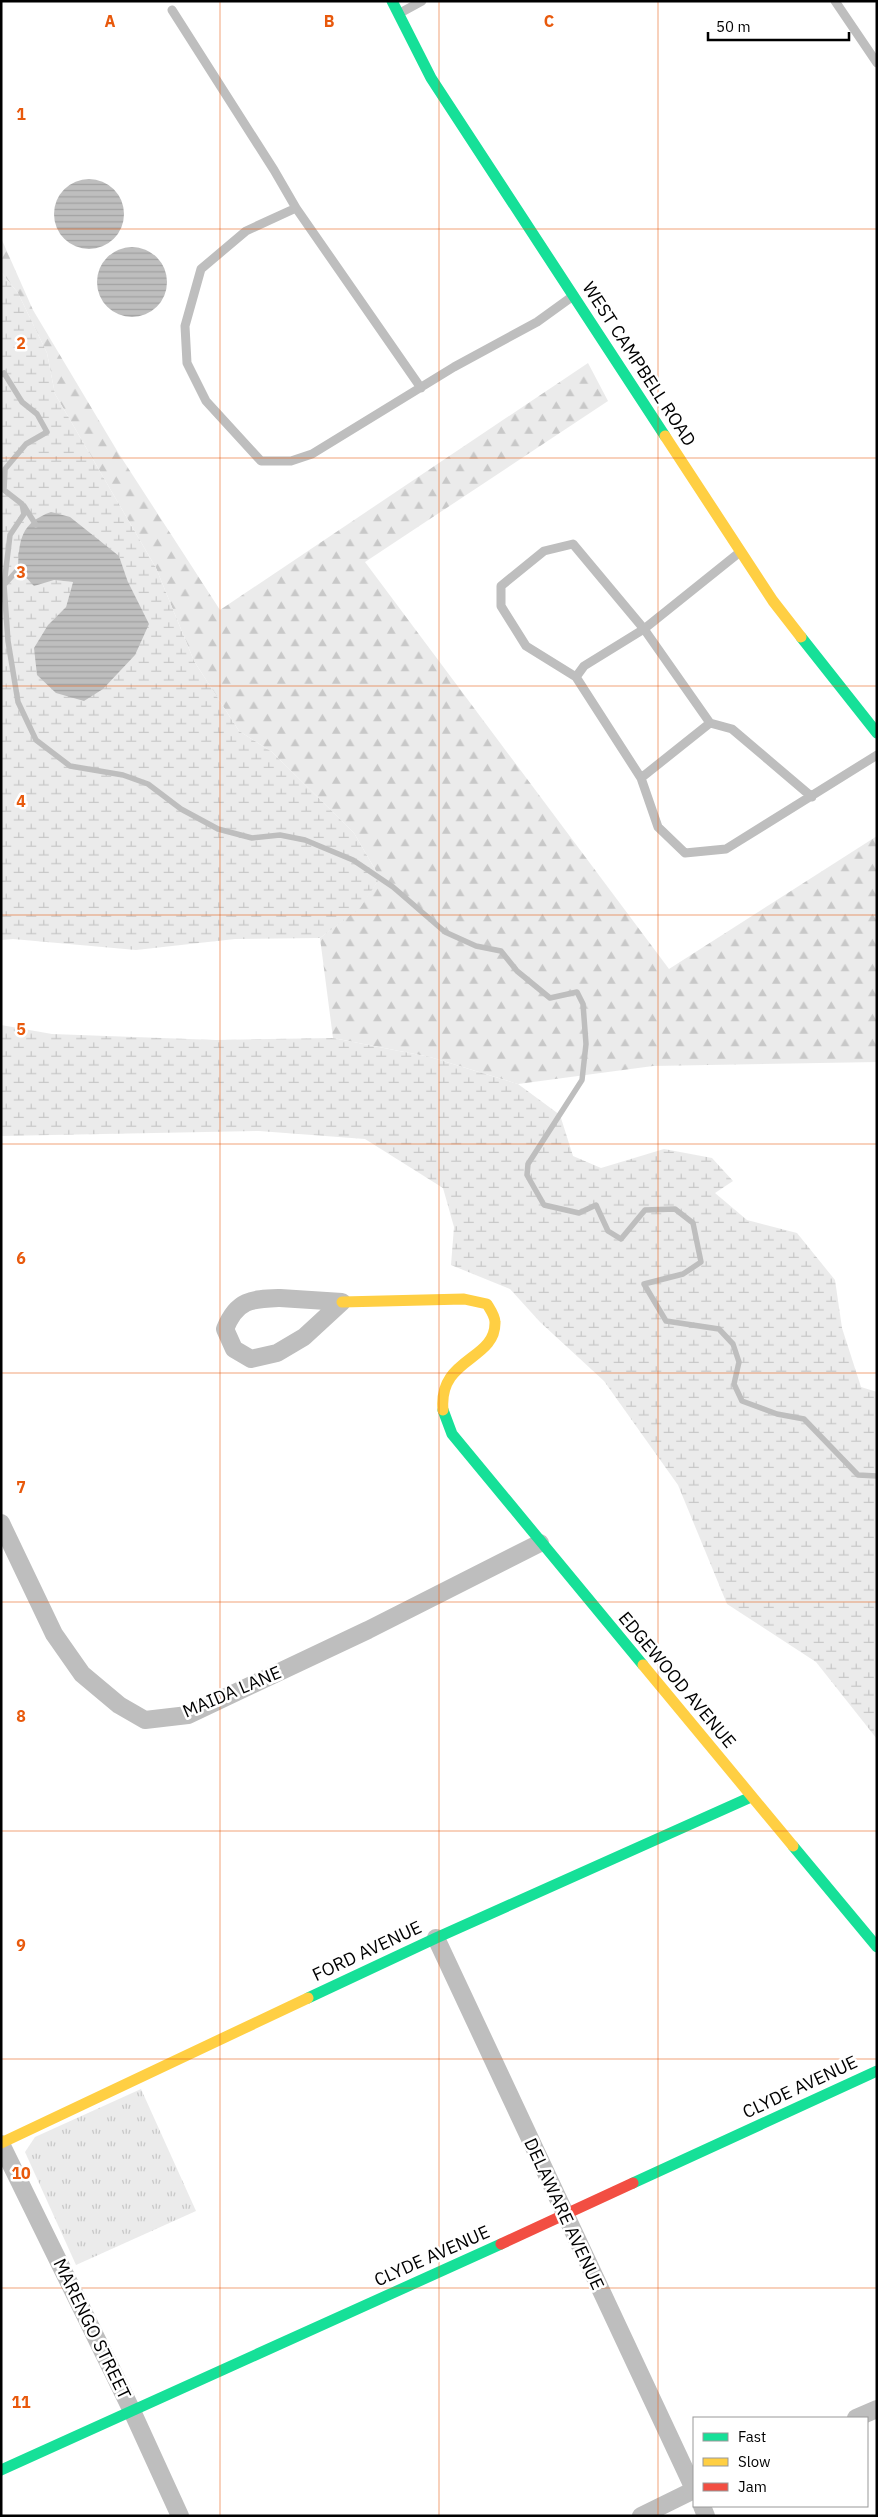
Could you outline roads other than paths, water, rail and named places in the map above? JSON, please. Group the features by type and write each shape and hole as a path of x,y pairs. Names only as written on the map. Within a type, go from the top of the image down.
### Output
{"street":[{"name":"WEST CAMPBELL ROAD","path":"392,1 431,78 772,601 877,733"},
{"path":"280,1298 342,1302 304,1337 277,1353 252,1359 234,1349 225,1329 229,1317 251,1299 280,1298"},
{"name":"EDGEWOOD AVENUE","path":"342,1302 464,1300 487,1304 495,1321 492,1335 483,1348 446,1380 441,1395 442,1414 452,1434 540,1543 877,1947"},
{"name":"MAIDA LANE","path":"1,1523 54,1634 82,1674 118,1705 145,1720 188,1715 368,1630 540,1543"},
{"name":"FORD AVENUE","path":"1,2144 436,1938 751,1797"},
{"name":"DELAWARE AVENUE","path":"436,1938 693,2488"},
{"name":"CLYDE AVENUE","path":"1,2470 565,2215 877,2071"},
{"name":"MARENGO STREET","path":"1,2144 132,2411 180,2516"},
{"path":"858,2417 877,2409"},
{"path":"641,2516 693,2490"}],"lane":[{"path":"399,14 422,1"},
{"path":"835,1 877,63"},
{"path":"172,10 274,170 296,208 421,388"},
{"path":"296,208 286,211 246,232 201,269 185,326 187,363 206,401 261,461 291,462 312,454 454,367 537,322 573,296"},
{"path":"812,797 732,729 710,723 644,629 573,544 544,551 502,586 501,606 526,646 576,677 641,778 658,827 685,853 726,849 812,797 877,755"},
{"path":"576,677 584,666 644,629 740,552"},
{"path":"641,778 710,723"}],"waterway":[{"path":"1,375 4,373 22,402 37,414 47,432 26,444 5,469 4,490 22,504 24,514 10,535 4,585 8,641 18,702 36,740 70,766 123,775 148,784 181,809 218,829 252,838 280,835 305,840 353,860 393,887 445,932 476,946 501,951 517,971 550,998 577,992 583,1004 586,1044 582,1080 528,1164 527,1175 544,1205 579,1213 596,1205 608,1231 621,1239 645,1210 675,1209 693,1223 701,1262 683,1274 644,1284 666,1321 719,1329 733,1344 739,1362 734,1384 742,1401 777,1414 804,1419 858,1475 877,1476"},
{"path":"24,506 36,525"},
{"path":"4,585 23,564"}]}
